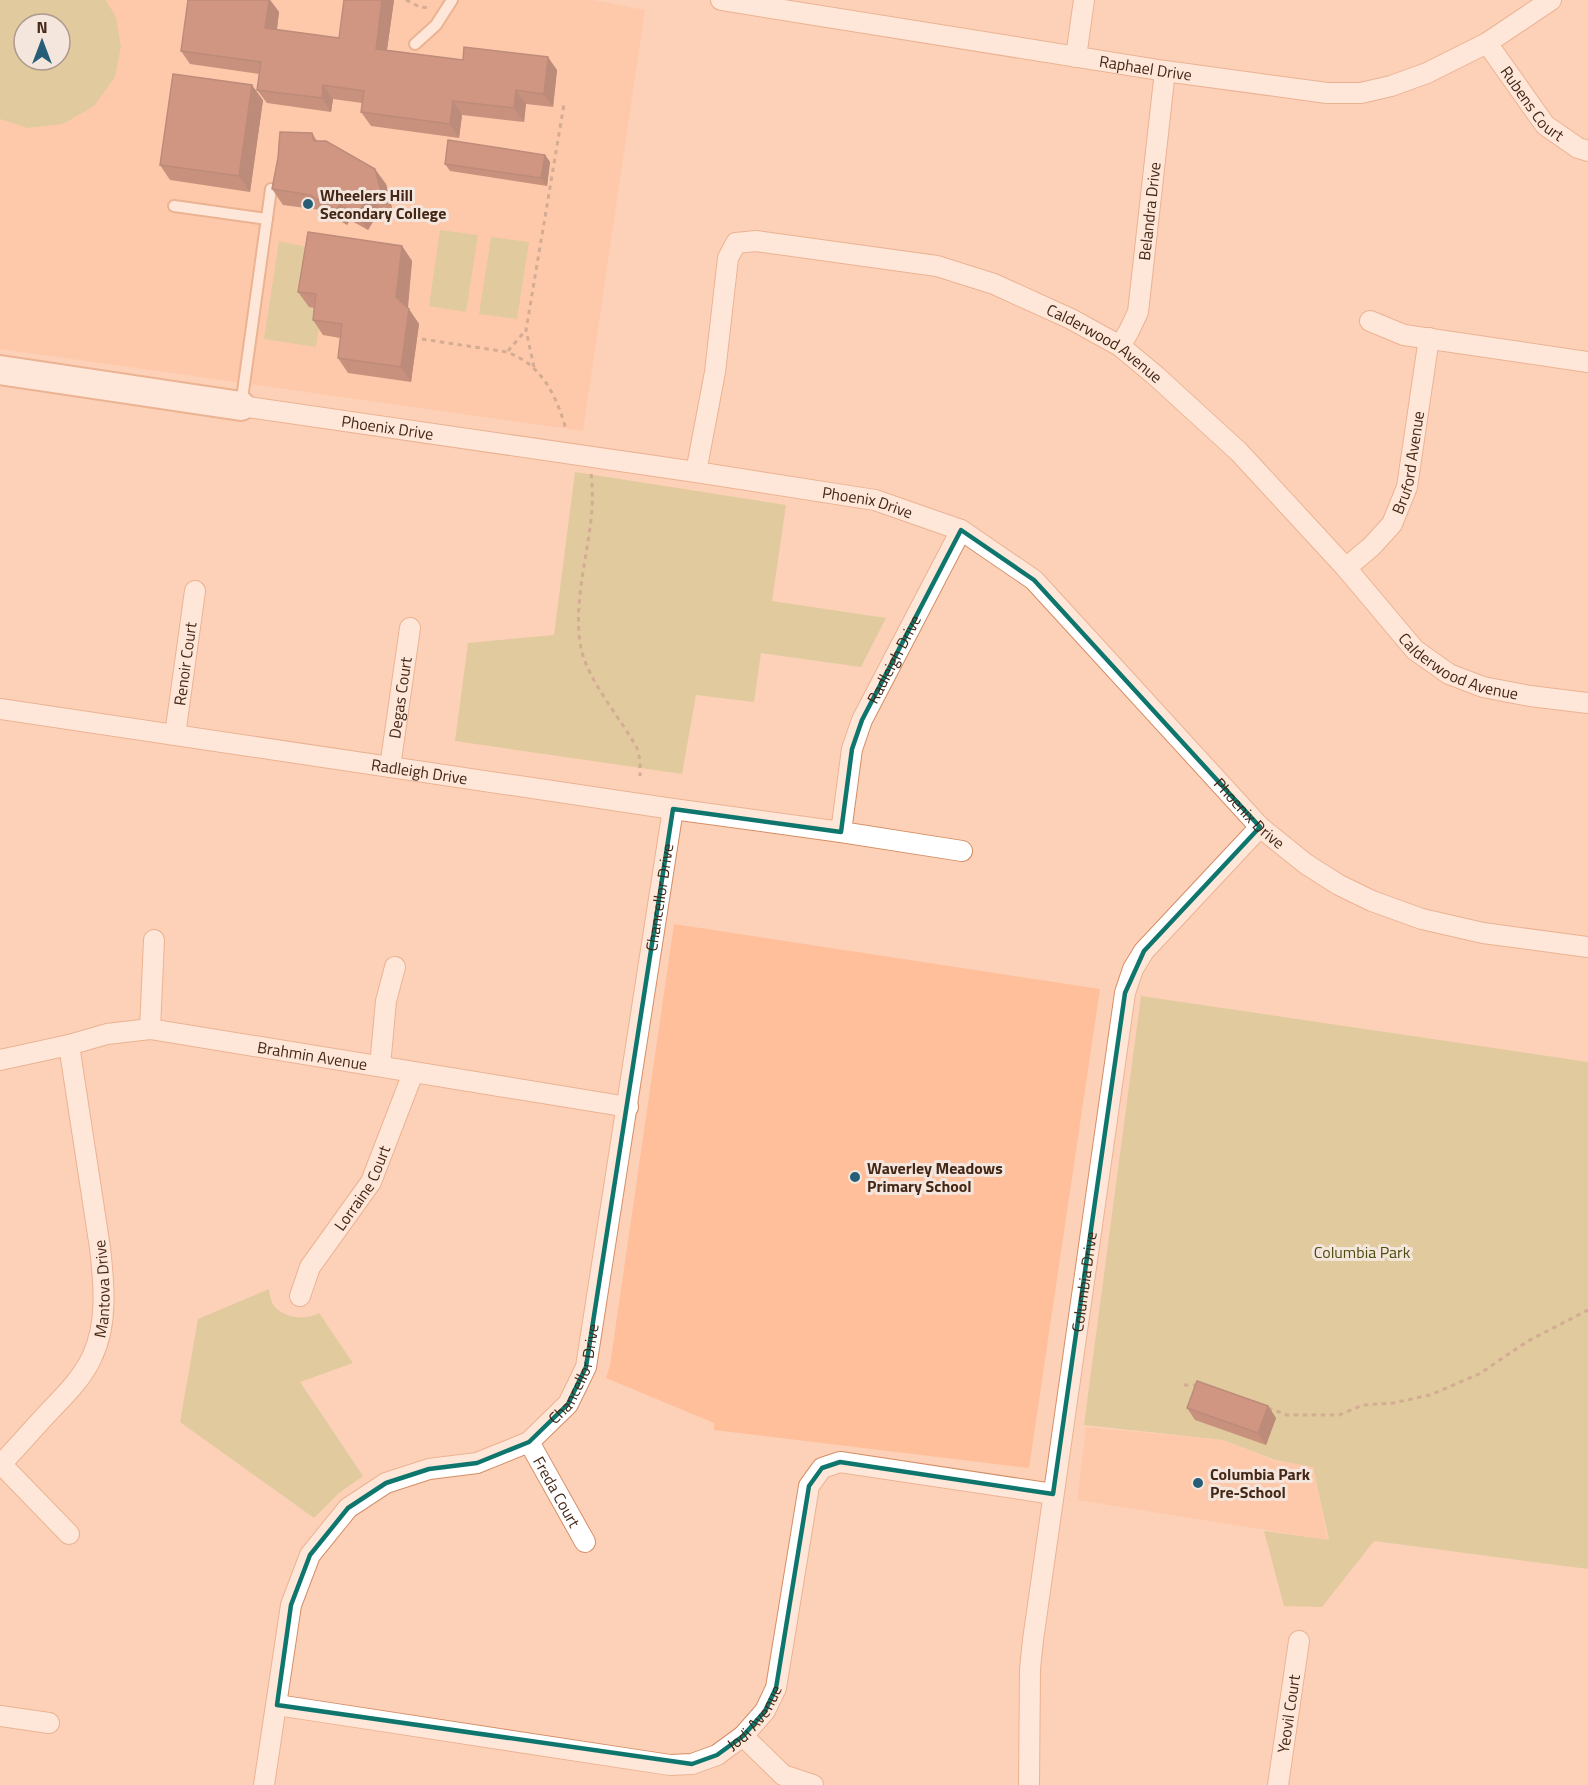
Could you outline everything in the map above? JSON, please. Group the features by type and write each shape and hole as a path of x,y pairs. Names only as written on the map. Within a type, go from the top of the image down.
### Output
{"street":[{"name":"Raphael Drive","path":"721,0 1165,72 1327,93 1361,93 1391,86 1427,73 1487,43 1551,0"},
{"path":"1076,57 1084,0"},
{"name":"Rubens Court","path":"1487,43 1545,125 1578,148 1588,151"},
{"name":"Belandra Drive","path":"1120,346 1138,312 1165,72"},
{"name":"Calderwood Avenue","path":"696,472 715,372 728,258 736,243 756,241 937,266 994,284 1071,319 1120,346 1239,452 1346,568 1415,650 1449,674 1483,687 1530,696 1588,703"},
{"path":"1370,321 1404,334 1429,339 1588,362"},
{"name":"Bruford Avenue","path":"1346,568 1372,546 1392,524 1407,487 1429,339"},
{"name":"Phoenix Drive","path":"0,370 696,472 875,501 961,530 1034,580 1260,827 1306,864 1339,885 1372,901 1422,919 1483,933 1588,946"},
{"name":"Radleigh Drive","path":"841,832 852,749 862,720 961,530"},
{"name":"Renoir Court","path":"175,735 195,591"},
{"name":"Degas Court","path":"390,767 410,628"},
{"name":"Radleigh Drive","path":"0,709 962,850"},
{"name":"Chancellor Drive","path":"264,1785 291,1605 310,1555 348,1508 386,1483 429,1469 477,1463 529,1442 568,1404 586,1367 673,809"},
{"name":"Columbia Drive","path":"1029,1785 1030,1669 1125,993 1133,969 1144,951 1260,827"},
{"path":"150,1029 154,940"},
{"path":"380,1066 386,1001 395,967"},
{"name":"Brahmin Avenue","path":"0,1060 107,1034 150,1029 628,1107"},
{"name":"Mantova Drive","path":"1,1464 74,1385 93,1356 102,1326 103,1273 69,1045"},
{"name":"Lorraine Court","path":"300,1296 310,1268 371,1182 413,1073"},
{"name":"Freda Court","path":"529,1442 585,1542"},
{"name":"Jodi Avenue","path":"277,1706 670,1765 692,1764 717,1755 742,1736 765,1711 776,1688 809,1486 822,1468 840,1462 1053,1494"},
{"path":"1,1464 69,1534"},
{"name":"Yeovil Court","path":"1278,1785 1299,1641"},
{"path":"0,1716 49,1723"},
{"path":"742,1736 783,1775 813,1785"}],"lane":[{"path":"415,44 436,25 452,0"},
{"path":"241,406 272,189"},
{"path":"174,206 267,219"}],"path":[{"path":"406,0 420,7 431,8"},
{"path":"534,367 526,330 564,104"},
{"path":"507,352 526,330"},
{"path":"422,339 507,352 519,356 534,367 548,385 560,408 566,429"},
{"path":"588,457 593,490 581,583 579,624 581,649 594,680 637,748 640,776"},
{"path":"1268,1408 1287,1415 1339,1415 1363,1405 1393,1403 1430,1395 1479,1374 1528,1341 1588,1310"},
{"path":"1184,1384 1208,1385"}],"highlighted area":[{"path":"961,530 1034,580 1260,827 1144,951 1125,993 1053,1494 840,1462 822,1468 809,1486 776,1688 765,1711 743,1736 717,1755 692,1764 277,1705 291,1605 310,1555 348,1508 386,1483 429,1469 477,1463 529,1442 568,1404 586,1367 673,809 841,832 852,749 862,720"}],"shaded area":[{"name":"Wheelers Hill Secondary College","path":"0,0 594,0 645,10 583,431 0,349"},
{"name":"Waverley Meadows Primary School","path":"674,924 1100,989 1029,1468 714,1430 714,1423 606,1378 610,1365"},
{"name":"Columbia Park Pre-School","path":"1086,1427 1223,1440 1275,1461 1313,1466 1328,1540 1077,1500"}],"green space":[{"path":"0,0 106,0 116,17 121,47 115,77 94,106 63,124 28,128 0,119"},
{"path":"440,230 478,235 466,312 429,306"},
{"path":"491,237 529,242 517,319 479,314"},
{"path":"279,241 312,248 309,307 322,309 316,347 264,339"},
{"path":"575,472 786,505 772,601 886,618 861,667 761,653 754,702 696,695 682,774 455,741 468,643 554,635"},
{"name":"Columbia Park","path":"1141,996 1588,1062 1588,1569 1374,1541 1322,1607 1284,1606 1264,1531 1329,1540 1313,1467 1275,1460 1223,1440 1084,1425"},
{"path":"269,1289 274,1306 281,1312 303,1317 319,1313 353,1363 300,1382 363,1476 339,1493 314,1518 180,1422 198,1319"}],"building":[{"path":"188,0 269,0 265,28 339,38 344,0 382,0 376,49 463,60 464,47 548,57 544,94 516,90 514,108 453,101 450,124 361,112 364,91 323,85 322,98 257,90 261,62 181,51"},
{"path":"173,74 252,85 239,176 160,165"},
{"path":"280,132 312,133 314,141 326,141 375,169 381,192 370,195 357,214 340,205 336,210 310,195 272,189"},
{"path":"448,140 545,155 541,178 445,164"},
{"path":"308,232 402,246 396,297 409,309 401,367 338,358 342,324 313,320 316,294 298,292"},
{"path":"1197,1381 1268,1406 1258,1433 1187,1408"}],"place":[{"name":"Wheelers Hill Secondary College","path":"308,204"},
{"name":"Waverley Meadows Primary School","path":"855,1177"},
{"name":"Columbia Park Pre-School","path":"1198,1483"}]}
